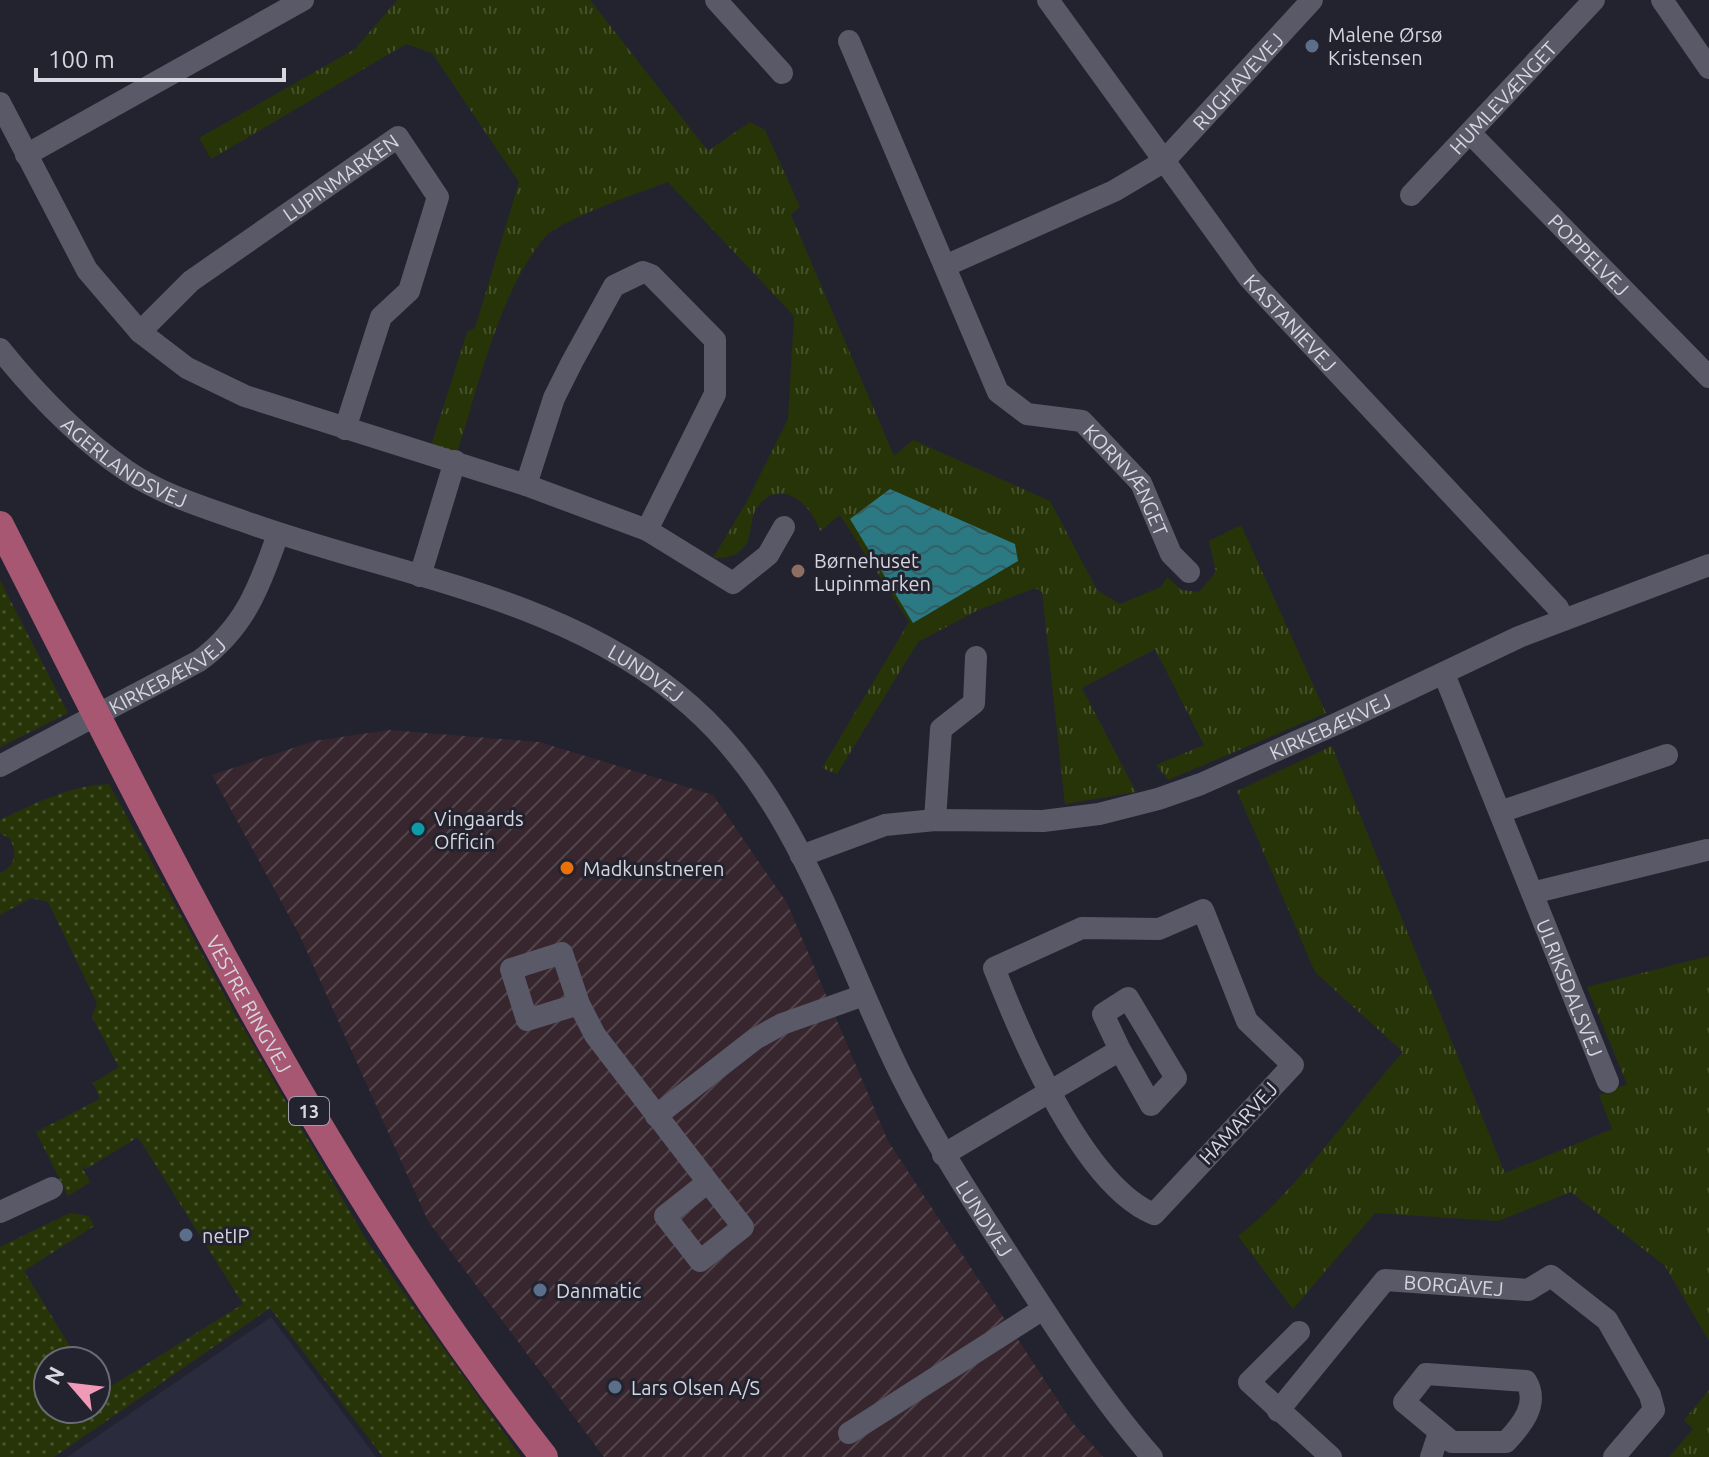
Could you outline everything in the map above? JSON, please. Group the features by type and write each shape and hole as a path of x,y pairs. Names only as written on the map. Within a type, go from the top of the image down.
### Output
{"main road":[{"name":"VESTRE RINGVEJ","path":"0,525 196,912 275,1056 387,1235 544,1457"}],"street":[{"path":"26,155 303,0"},
{"path":"716,0 782,73"},
{"name":"KASTANIEVEJ","path":"1048,0 1249,278 1558,608 1562,620"},
{"name":"RUGHAVEVEJ","path":"1163,162 1312,0"},
{"name":"HUMLEVÆNGET","path":"1411,195 1594,0"},
{"path":"1662,0 1709,68"},
{"name":"KORNVÆNGET","path":"849,41 998,392 1027,414 1082,421 1141,483 1171,554 1189,572"},
{"path":"0,103 87,270 140,332 187,368 245,396 455,461 647,530 733,583 768,555 784,527"},
{"name":"POPPELVEJ","path":"1470,133 1709,377"},
{"name":"LUPINMARKEN","path":"140,332 191,281 398,137 438,197 409,291 381,317 345,429"},
{"path":"945,266 1114,191 1163,162"},
{"path":"526,485 554,398 572,362 614,286 643,272 651,275 715,340 715,394 647,530"},
{"name":"AGERLANDSVEJ","path":"0,349 34,392 76,431 129,473 181,499 278,534"},
{"path":"420,576 455,461"},
{"name":"KIRKEBÆKVEJ","path":"0,766 199,661 218,647 248,611 278,534"},
{"name":"LUNDVEJ","path":"278,534 420,576 561,623 658,678 695,710 734,751 767,793 801,856 864,995 943,1155 1043,1309 1152,1457"},
{"name":"KIRKEBÆKVEJ","path":"801,856 885,825 935,820 1043,821 1099,814 1158,799 1201,784 1562,620 1709,565"},
{"path":"935,820 941,729 974,703 976,657"},
{"name":"ULRIKSDALSVEJ","path":"1444,674 1608,1082"},
{"path":"1500,812 1667,755"},
{"name":"ULRIKSDALSVEJ","path":"1532,893 1707,850"},
{"name":"HAMARVEJ","path":"1203,910 1247,1021 1293,1065 1154,1214 1133,1205 1107,1181 1051,1093 1013,1017 994,968 1082,928 1159,929 1203,910"},
{"path":"656,1116 755,1039 782,1024 864,995"},
{"path":"579,1004 595,1035 708,1182"},
{"path":"943,1155 1120,1050"},
{"path":"0,1212 52,1188"},
{"name":"BORGÅVEJ","path":"1278,1411 1385,1280 1528,1290 1551,1276 1607,1320 1650,1395 1654,1410 1614,1457"},
{"path":"849,1433 1043,1309"},
{"path":"1299,1332 1249,1382 1331,1457"},
{"path":"1426,1374 1526,1381 1531,1389 1527,1420 1506,1442 1452,1442 1439,1433 1404,1402 1426,1374"},
{"path":"1431,1457 1439,1433"}],"shaded area":[{"path":"389,730 539,742 713,795 787,903 888,1141 1072,1422 1103,1457 604,1457 428,1221 300,936 212,775 314,741"},
{"path":"271,1317 376,1457 67,1457"}],"green space":[{"path":"397,0 590,0 708,151 750,122 765,130 800,207 791,215 894,456 913,440 1050,501 1097,590 1120,604 1161,587 1167,577 1181,590 1199,592 1216,572 1209,541 1241,525 1326,713 1168,780 1156,765 1204,745 1155,649 1082,688 1136,792 1065,804 1042,592 1035,588 978,610 918,642 837,774 822,768 909,622 840,515 820,531 810,511 794,497 775,494 765,499 756,509 743,548 727,557 713,558 746,503 788,419 794,316 668,182 566,223 545,237 529,259 503,311 457,453 431,446 467,332 475,328 519,182 432,53 406,44 211,159 199,138 355,49"},
{"path":"0,580 68,713 0,747"},
{"path":"1332,746 1505,1173 1612,1129 1599,1095 1627,1084 1587,987 1709,956 1709,1341 1665,1266 1571,1192 1498,1221 1375,1213 1293,1309 1238,1236 1303,1174 1403,1052 1315,972 1237,791"},
{"path":"109,784 236,1016 367,1241 521,1457 383,1457 270,1308 112,1417 112,1386 243,1304 138,1137 86,1169 81,1165 90,1182 68,1196 36,1132 100,1099 93,1083 119,1067 92,1017 97,1003 48,902 31,898 0,915 0,873 12,863 14,854 10,839 0,833 0,820 39,802 95,785"},
{"path":"70,1213 89,1216 94,1226 24,1271 69,1345 32,1345 32,1425 100,1425 54,1457 0,1457 0,1247"},
{"path":"1709,1390 1709,1457 1669,1457 1693,1429 1684,1420"}],"water":[{"path":"890,489 1015,544 1018,561 913,623 850,519"}],"place":[{"name":"Malene Ørsø Kristensen","path":"1312,46"},
{"name":"Børnehuset Lupinmarken","path":"798,571"},
{"name":"Vingaards Officin","path":"418,829"},
{"name":"Madkunstneren","path":"567,868"},
{"name":"netIP","path":"186,1235"},
{"name":"Danmatic","path":"540,1290"},
{"name":"Lars Olsen A/S","path":"615,1387"}]}
